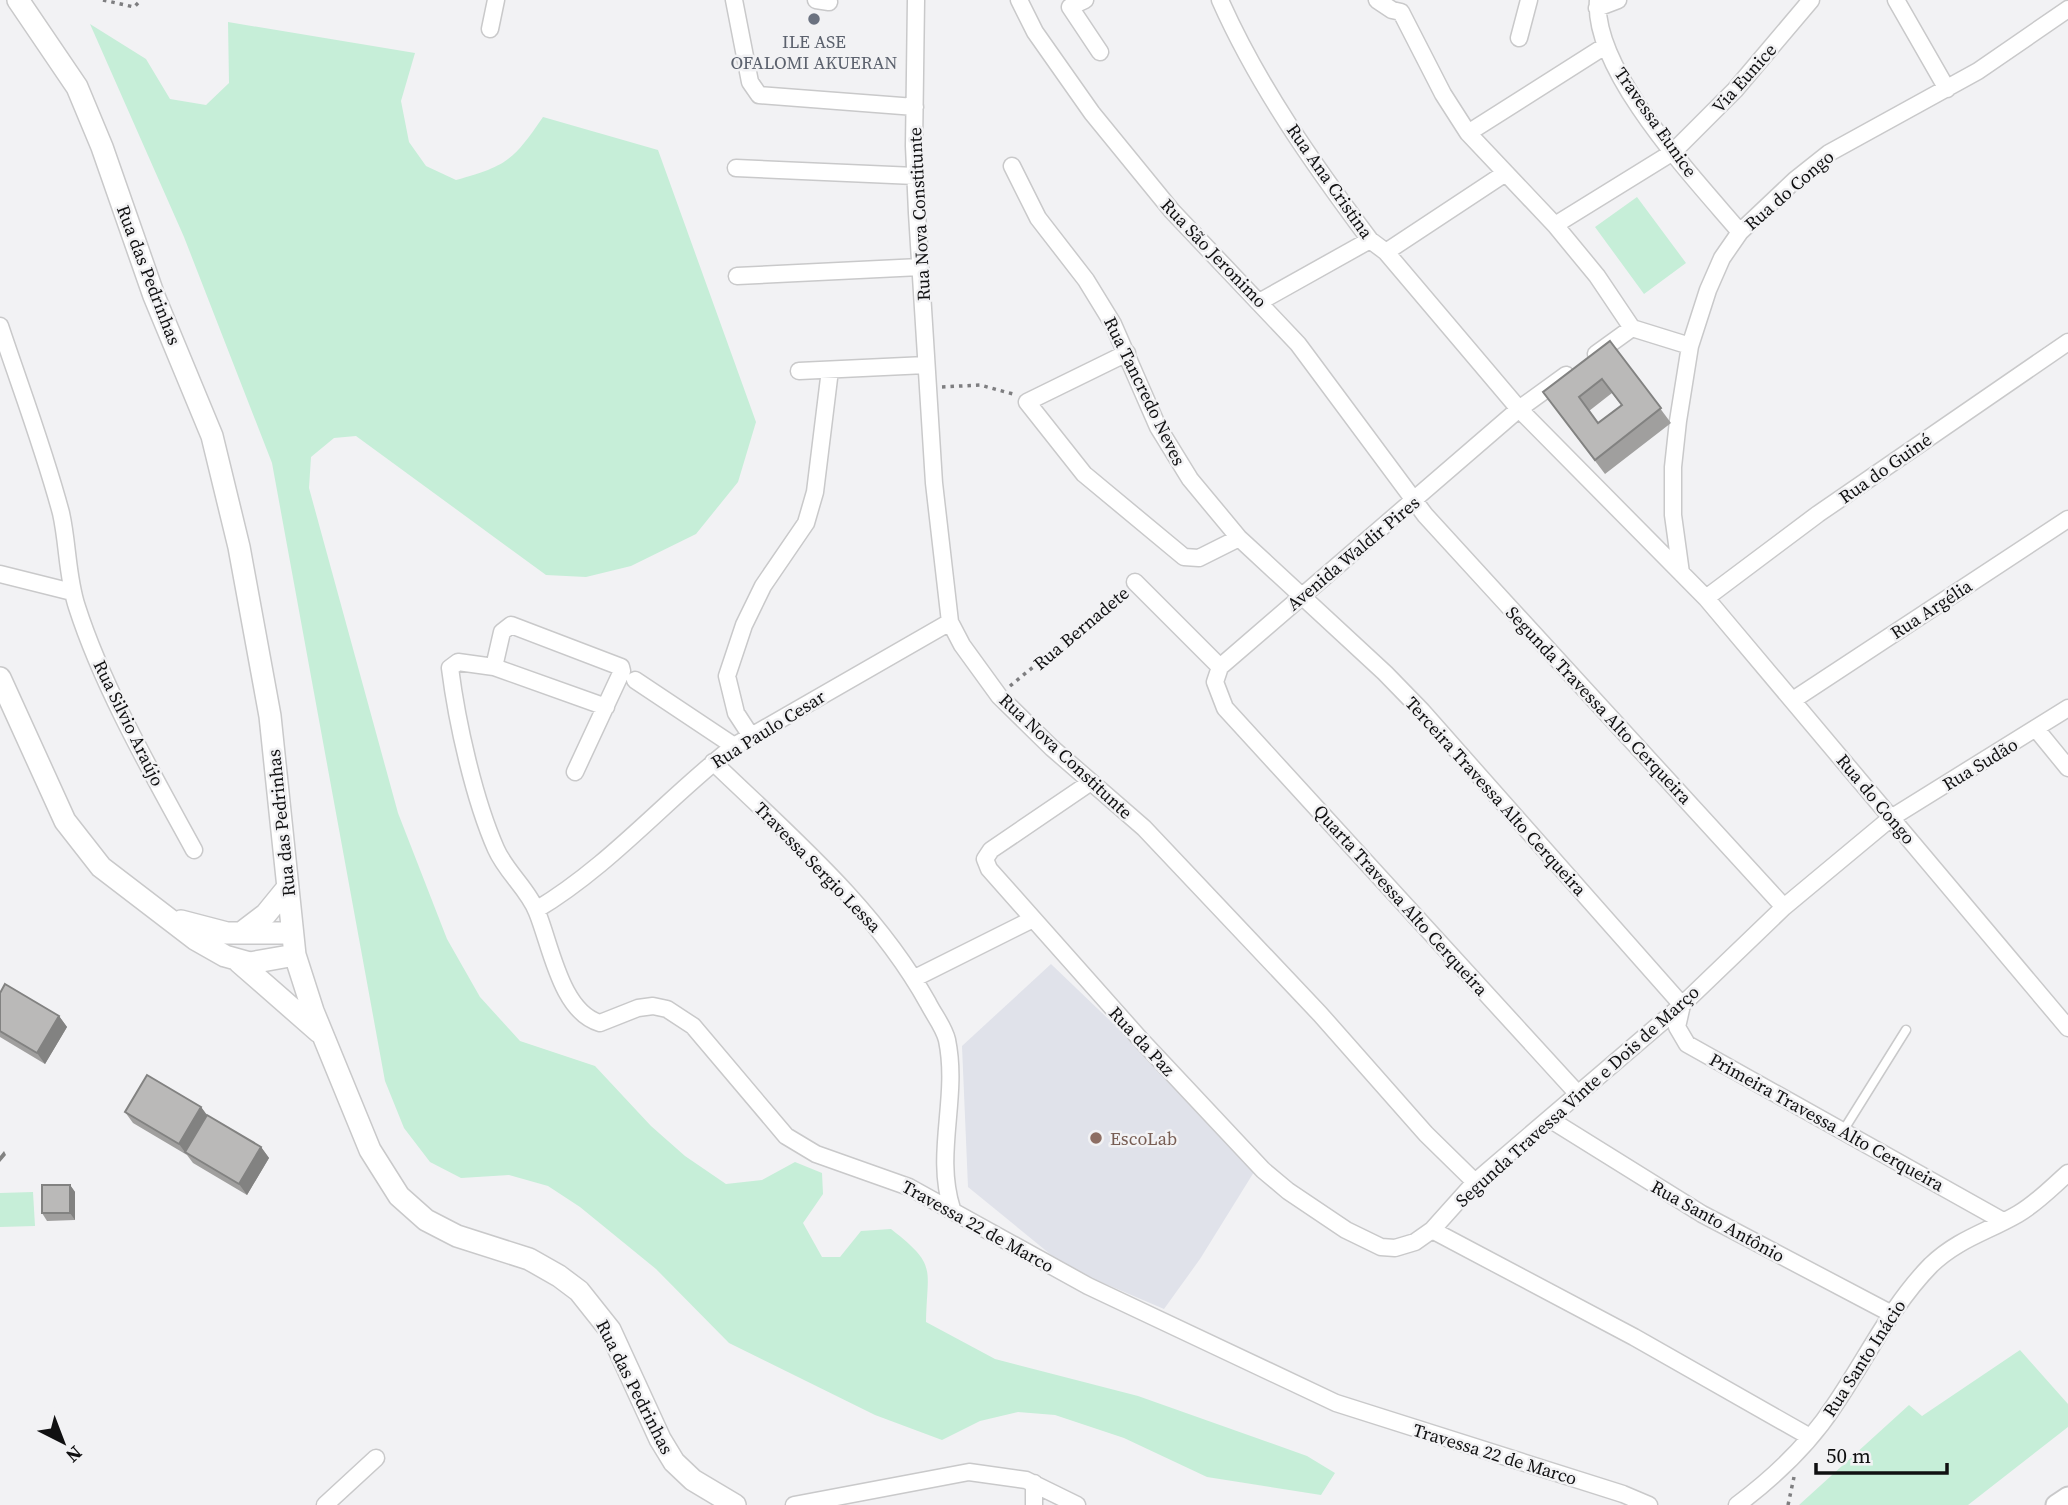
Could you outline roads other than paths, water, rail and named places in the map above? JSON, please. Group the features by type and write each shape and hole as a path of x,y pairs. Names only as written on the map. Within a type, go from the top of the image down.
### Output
{"main road":[{"name":"Rua das Pedrinhas","path":"18,0 77,88 102,147 154,296 212,436 239,547 270,716 295,956 322,1034 370,1150 399,1196 442,1230 529,1259 579,1291 610,1331 660,1439 674,1462 693,1480 729,1503"},
{"path":"0,678 76,839 115,880 195,939 239,962 322,1034"},
{"path":"0,712 22,729"},
{"path":"241,933 266,914 288,887"},
{"path":"163,914 204,929 241,933 292,933"},
{"path":"239,962 260,963 295,956"}],"street":[{"path":"491,29 496,0"},
{"path":"734,0 750,82 755,93 764,97 915,107"},
{"name":"Rua Nova Constitunte","path":"916,0 915,176 934,483 950,622 962,645 999,696 1169,854 1320,1014 1426,1134 1475,1182"},
{"name":"Rua São Jeronimo","path":"1018,0 1035,32 1125,155 1172,211 1298,344 1415,502"},
{"path":"1085,0 1070,7 1100,52"},
{"name":"Rua Ana Cristina","path":"1220,0 1241,43 1297,139 1370,240 1386,252 1519,410"},
{"path":"1377,0 1392,10 1404,6 1443,94 1468,133 1555,225 1597,276 1632,328 1690,346"},
{"path":"1519,38 1529,0"},
{"path":"1597,4 1618,0"},
{"name":"Via Eunice","path":"1555,225 1673,152 1735,90 1811,0"},
{"path":"1896,0 1947,89"},
{"name":"Travessa Eunice","path":"1597,4 1605,46 1626,85 1673,152 1740,232"},
{"name":"Rua do Congo","path":"1681,573 1673,515 1673,467 1690,346 1713,279 1740,232 1795,180 1829,153 1947,89 2068,9"},
{"path":"1468,133 1605,46"},
{"name":"Rua Tancredo Neves","path":"1012,166 1038,218 1086,280 1127,353 1158,426 1179,464 1239,538 1303,595"},
{"path":"736,168 915,176"},
{"path":"1386,252 1504,174"},
{"path":"1261,302 1370,240"},
{"path":"737,276 920,267"},
{"name":"Rua Silvio Araújo","path":"0,326 30,405 48,464 62,517 72,592 80,616 137,745 194,850"},
{"name":"Avenida Waldir Pires","path":"1220,667 1519,410 1632,328"},
{"name":"Rua do Guiné","path":"1706,598 1818,514 2068,342"},
{"path":"1127,353 1027,402 1084,474 1184,557 1199,558 1239,538"},
{"path":"799,371 926,365"},
{"path":"751,736 736,713 727,676 744,625 763,586 809,515 815,492 830,370"},
{"name":"Rua do Congo","path":"1519,410 1706,598 2068,1028"},
{"name":"Segunda Travessa Alto Cerqueira","path":"1415,502 1450,545 1784,907"},
{"name":"Rua Argélia","path":"1793,700 2068,519"},
{"path":"0,574 72,592"},
{"name":"Rua Bernadete","path":"1135,582 1220,667"},
{"name":"Terceira Travessa Alto Cerqueira","path":"1303,595 1422,712 1682,1005"},
{"name":"Rua Paulo Cesar","path":"536,910 597,869 713,762 734,746 950,622"},
{"path":"606,707 494,667 502,632 511,625 617,665 734,746"},
{"name":"Travessa 22 de Marco","path":"494,667 458,662 450,668 454,702 493,841 505,865 536,910 563,982 575,1007 584,1018 600,1023 638,1008 653,1006 684,1017 786,1136 816,1154 888,1178 952,1209 1087,1286 1336,1404 1599,1486 1649,1505"},
{"name":"Quarta Travessa Alto Cerqueira","path":"1220,667 1215,682 1225,708 1577,1093"},
{"path":"575,772 606,707 629,675"},
{"name":"Rua Sudão","path":"1891,818 2037,730 2068,708"},
{"path":"2037,730 2068,768"},
{"name":"Travessa Sergio Lessa","path":"713,762 868,916 915,978 947,1041 952,1098 944,1157 952,1209"},
{"name":"Rua da Paz","path":"1091,782 986,855 989,869 1031,920 1263,1170 1288,1191 1346,1230 1381,1247 1395,1248 1415,1242 1432,1230"},
{"name":"Segunda Travessa Vinte e Dois de Março","path":"1432,1230 1475,1182 1551,1120 1577,1093 1682,1005 1784,907 1891,818"},
{"path":"915,978 1031,920"},
{"name":"Primeira Travessa Alto Cerqueira","path":"1682,1005 1677,1027 1687,1044 2003,1221"},
{"name":"Rua Santo Antônio","path":"1551,1120 1702,1214 1890,1312"},
{"name":"Rua Santo Inácio","path":"1737,1505 1786,1463 1810,1437 1833,1408 1890,1312 1946,1253 1979,1231 2003,1221 2038,1199 2068,1173"},
{"path":"1432,1230 1634,1337 1810,1437"},
{"path":"325,1505 376,1458"},
{"path":"794,1505 969,1472 1034,1483 1077,1505"},
{"path":"1034,1483 1034,1505"},
{"path":"2056,1505 2068,1497"}],"lane":[{"path":"1843,1131 1906,1030"}],"place":[{"name":"ILE ASE OFALOMI AKUERAN","path":"814,19"},
{"name":"EscoLab","path":"1096,1138"}]}
